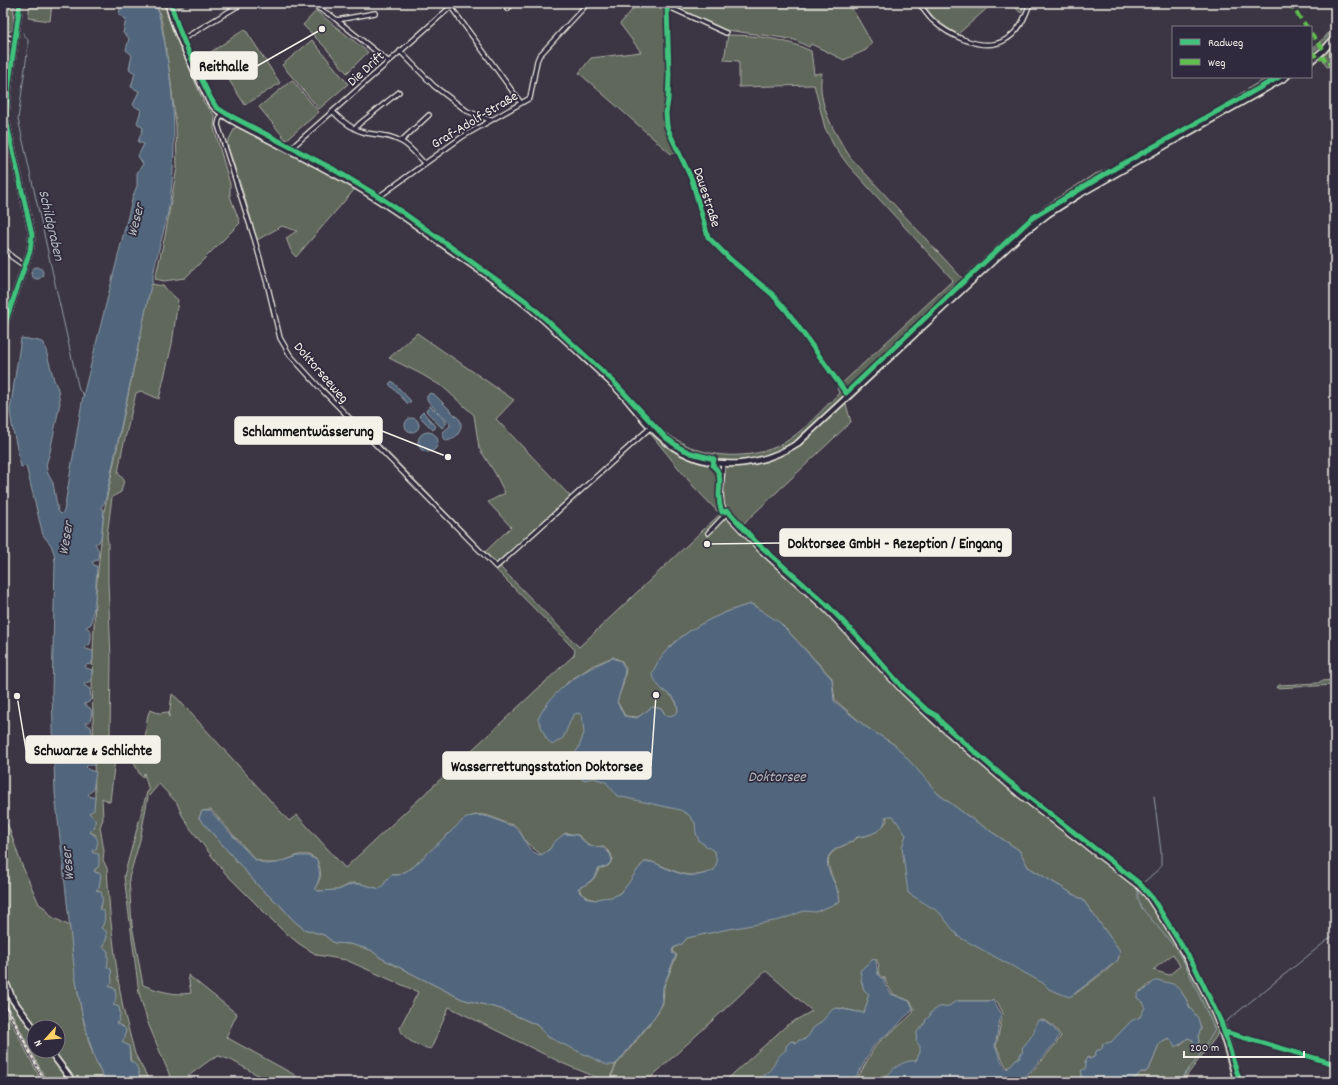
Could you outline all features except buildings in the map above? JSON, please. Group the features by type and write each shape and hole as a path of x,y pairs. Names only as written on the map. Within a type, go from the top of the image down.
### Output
{"main road":[{"path":"3,328 30,250 32,235 6,115 20,3"},
{"path":"168,3 181,40 209,101 216,110 329,170 377,198 405,217 531,309 610,382 651,427 669,444 688,455 723,464 743,464 755,462 778,455 787,450 811,432 1022,234 1048,214 1120,171 1284,78"},
{"path":"1312,60 1324,50 1335,37"},
{"path":"3,976 13,1000 27,1019"},
{"path":"56,1059 73,1082"}],"street":[{"path":"181,40 243,3"},
{"path":"309,3 337,20 388,62"},
{"name":"Die Drift","path":"289,150 455,3"},
{"path":"507,9 514,3"},
{"name":"Graf-Adolf-Straße","path":"377,198 475,128 530,98 539,56 588,3"},
{"path":"919,3 931,19 942,28 973,42 992,45 1004,41 1011,36 1023,20 1030,3"},
{"name":"Dauestraße","path":"726,33 666,5 669,75 666,113 667,126 692,180 700,204 708,237 731,260 772,294 787,311 849,396"},
{"path":"451,7 521,103"},
{"path":"337,20 375,13"},
{"path":"3,36 15,40"},
{"path":"400,51 434,86 467,111 490,120"},
{"path":"355,129 359,124 399,92"},
{"path":"333,112 341,120 355,129 391,137 401,141 424,163"},
{"name":"Doktorseeweg","path":"222,114 218,125 255,241 280,338 290,355 309,378 496,568 651,427"},
{"path":"401,141 429,115"},
{"path":"3,247 12,257 25,266"},
{"path":"723,464 722,505 726,514 760,550 831,615 897,686 936,723 1018,794 1139,888 1147,896 1189,962 1209,1003 1221,1032 1236,1082"},
{"path":"708,532 726,514"}],"green space":[{"path":"3,3 14,3 13,30 6,33 3,32"},
{"path":"30,3 52,3 50,21 28,18"},
{"path":"157,3 188,3 167,15 204,103 215,116 214,128 230,184 230,196 240,223 185,278 164,281 155,279 165,236 177,167 176,126 170,75"},
{"path":"638,3 659,3 663,6 667,88 664,112 670,138 677,152 671,154 579,73 591,58 641,52 620,24"},
{"path":"667,3 849,3 872,43 866,50 844,60 811,44 809,47 795,40 726,30"},
{"path":"923,3 993,3 958,34 938,21"},
{"path":"1010,3 1025,3 1021,13"},
{"path":"316,11 368,52 347,73 324,46 303,25"},
{"path":"1335,25 1335,65 1327,67 1321,56 1312,63 1312,48 1325,37"},
{"path":"245,29 280,83 245,105 211,52"},
{"path":"728,35 771,38 791,43 811,51 814,74 822,73 822,96 828,118 851,158 962,278 1029,216 1093,175 1119,164 1176,135 1254,85 1268,78 1290,78 1183,140 1120,171 1041,222 983,274 846,404 851,422 742,525 755,539 827,605 859,637 904,687 928,709 937,715 944,723 1008,779 1141,882 1192,958 1226,1025 1243,1082 1233,1082 1218,1031 1216,1037 1182,1082 1125,1082 1133,1080 1141,1072 1146,1072 1153,1061 1160,1042 1169,1038 1174,1045 1180,1045 1188,1038 1193,1040 1196,1047 1199,1042 1198,1036 1201,1028 1197,1018 1180,990 1149,984 1145,989 1140,991 1142,1001 1147,1007 1142,1014 1130,1027 1096,1057 1091,1059 1088,1057 1084,1075 1079,1082 1023,1082 1056,1044 1061,1036 1049,1023 1040,1020 1034,1036 1021,1059 1009,1069 1005,1065 996,1046 1003,1013 998,1003 996,1001 958,1001 920,1043 922,1052 917,1062 903,1065 885,1082 853,1082 860,1074 874,1048 880,1041 913,1013 914,1008 910,1001 893,994 886,983 885,978 879,973 879,965 876,959 872,960 869,1000 864,1013 838,1008 810,1035 799,1043 792,1041 788,1046 788,1050 770,1072 764,1075 760,1082 724,1082 787,1025 812,1011 766,971 646,1082 618,1082 611,1077 617,1063 610,1077 616,1082 608,1082 564,1064 449,1007 431,1049 422,1047 404,1036 400,1027 418,992 346,960 317,955 298,943 280,928 225,873 190,828 177,803 159,784 148,797 140,840 129,878 132,925 143,985 179,994 191,993 188,975 237,1014 226,1037 293,1074 303,1082 270,1082 231,1060 219,1056 210,1060 183,1080 176,1080 170,1076 148,1023 139,993 124,876 147,792 149,791 144,773 143,777 140,775 131,757 133,751 139,749 143,745 150,710 159,713 168,712 169,717 172,694 177,698 289,821 297,815 345,868 574,655 575,650 318,389 322,386 363,432 369,433 485,552 511,527 488,502 505,493 495,473 479,448 474,415 443,387 389,358 417,333 514,400 496,419 571,497 501,560 501,568 579,647 720,514 694,487 649,432 656,425 673,438 691,447 716,454 744,455 757,453 782,444 797,434 812,420 839,393 837,388 953,280 848,165 834,146 825,128 814,85 739,87 739,61 724,60","holes":["752,604 785,628 832,678 835,700 866,727 895,745 937,793 969,817 1019,850 1028,867 1083,900 1120,951 1118,960 1107,970 1075,994 1069,996 940,912 907,834 894,816 889,815 886,817 887,820 885,824 879,830 871,834 858,837 837,849 830,855 828,864 840,901 819,910 804,910 687,938 683,943 674,948 673,952 677,955 664,986 663,1003 656,1016 619,1062 614,1065 548,1037 537,1025 501,1009 462,999 381,958 371,950 350,944 334,943 324,935 304,929 293,920 279,904 261,889 199,818 202,811 211,810 255,859 266,863 278,863 299,855 309,855 317,860 320,868 320,877 315,888 318,891 338,890 352,883 380,889 391,875 399,875 413,867 464,820 474,815 490,816 505,823 514,825 527,843 542,855 565,833 578,835 590,846 604,847 611,854 613,860 608,866 599,869 592,881 579,887 581,893 596,900 614,896 622,891 641,866 647,861 688,875 707,873 715,870 718,861 715,852 689,814 680,809 595,777 583,714 578,711 573,714 545,706 569,681 594,665 613,657 622,661 626,669 623,685 617,701 625,716 638,717 653,707 662,709 665,715 673,715 678,712 677,706 674,699 668,693 681,637 715,617","1173,954 1180,966 1169,975 1153,970"]},
{"path":"312,40 348,84 319,109 282,65"},
{"path":"292,80 319,112 286,140 259,107"},
{"path":"236,126 355,189 296,257 292,253 286,238 297,231 282,226 257,240 227,143"},
{"path":"151,284 163,286 178,300 172,344 159,399 141,391 136,393 118,473 124,480 121,492 112,497 107,536 111,659 110,735 115,758 110,802 102,798 103,819 100,827 104,851 103,860 107,868 110,914 123,1008 135,1054 150,1082 139,1078 133,1069 129,1046 122,1042 126,1030 116,1023 112,1005 113,988 109,986 110,968 106,967 105,949 103,947 107,937 101,928 99,909 102,904 96,890 99,873 95,872 94,870 97,868 92,851 96,835 90,832 94,828 95,820 89,813 95,797 92,679 95,600 104,511"},
{"path":"1335,680 1335,685 1276,688 1279,685 1318,683 1321,681"},
{"path":"3,817 9,828 21,863 39,904 45,908 52,917 70,926 81,1009 95,1060 106,1082 47,1082 35,1059 66,1059 66,1019 26,1019 26,1041 3,996"},
{"path":"3,1006 26,1051 26,1059 30,1059 42,1082 3,1082"}],"water":[{"name":"Weser","path":"121,3 156,3 162,27 170,76 174,126 173,176 166,221 105,502 101,507 104,511 101,538 99,542 95,544 99,556 97,560 92,562 95,566 97,566 95,600 91,624 86,627 91,631 91,638 90,644 85,647 86,649 93,651 93,660 91,664 85,666 86,668 92,670 92,679 84,685 90,689 91,698 89,702 84,704 90,708 92,712 90,721 85,723 91,727 93,740 85,742 93,747 95,765 88,765 86,767 89,770 96,772 93,790 88,794 91,797 95,797 94,810 89,813 95,821 94,828 90,832 98,840 96,849 92,851 93,853 99,854 99,866 94,870 95,872 101,874 99,888 96,890 101,892 102,901 99,909 104,911 105,918 101,928 106,931 107,937 103,947 108,951 107,967 111,969 112,983 109,986 115,989 116,1000 113,1005 119,1007 119,1021 116,1023 126,1030 125,1037 122,1042 129,1046 130,1061 136,1066 139,1079 143,1082 106,1082 94,1057 82,1014 75,975 55,793 52,693 54,553 51,545 43,535 26,466 21,467 10,410 21,338 44,343 54,380 58,389 60,403 46,465 48,474 53,483 58,511 61,514 64,511 83,396 133,196 137,186 137,173 143,164 138,156 144,144 138,142 143,128 137,123 141,110 133,105 139,91 131,87 135,73 129,69 132,55 126,50 129,38 123,33 126,19 119,15"},
{"path":"35,267 39,267 43,273 39,279 35,279 31,275 31,271"},
{"path":"392,381 411,401 408,404 389,384"},
{"path":"430,393 434,394 460,420 460,430 453,439 446,441 443,436 443,432 450,426 450,424 437,411 447,423 442,428 426,411 430,406 434,410 435,409 427,400 427,396"},
{"path":"423,412 436,427 433,430 419,416"},
{"path":"409,418 415,418 419,422 419,428 415,432 409,432 405,428 405,422"},
{"path":"428,432 435,435 438,442 435,449 428,452 421,449 418,442 421,435"},
{"name":"Doktorsee","path":"751,604 779,622 832,679 834,701 866,727 895,745 937,793 969,817 1019,850 1028,867 1083,900 1120,951 1118,960 1069,997 1049,989 1043,983 957,936 939,912 908,893 902,847 906,835 893,816 889,816 885,817 883,826 876,832 857,837 836,849 829,855 827,864 837,889 839,902 815,912 804,911 780,920 687,938 682,944 673,948 672,953 676,955 663,987 662,1004 655,1016 618,1062 614,1065 607,1065 548,1037 537,1025 501,1009 462,999 381,958 371,950 350,944 334,943 324,935 304,929 293,920 279,904 261,889 199,818 202,811 210,811 254,859 265,864 277,863 298,856 308,856 317,860 319,875 315,888 318,891 338,890 352,884 361,884 380,889 391,875 399,875 412,868 463,820 468,817 478,815 489,817 513,826 519,831 530,849 541,855 550,849 553,843 564,834 577,835 589,846 603,848 610,854 612,861 607,866 598,869 591,881 578,888 580,893 589,899 596,900 616,896 646,862 654,863 681,874 693,876 714,870 717,862 715,852 699,841 695,823 689,815 680,810 617,796 606,782 594,778 583,780 572,772 572,767 569,763 579,747 584,733 582,715 578,713 573,715 563,738 552,745 546,738 538,719 551,699 569,682 579,675 612,658 621,661 625,670 617,702 624,716 637,718 652,707 662,709 665,715 673,715 678,711 676,701 673,697 660,688 652,675 658,662 667,650 693,629 723,614"},
{"path":"875,959 879,976 884,978 884,983 891,994 909,1001 913,1008 897,1026 878,1041 872,1048 858,1074 852,1081 758,1082 763,1075 771,1069 791,1041 797,1043 799,1040 804,1040 813,1028 819,1024 833,1009 836,1008 864,1013 869,994 864,990 860,971"},
{"path":"1157,980 1173,984 1180,990 1190,1008 1198,1018 1201,1029 1198,1036 1199,1042 1196,1047 1193,1046 1193,1040 1188,1038 1176,1047 1169,1038 1160,1042 1153,1061 1146,1072 1141,1072 1133,1080 1125,1082 1077,1082 1082,1075 1081,1071 1086,1068 1085,1061 1087,1057 1089,1059 1094,1057 1097,1050 1100,1050 1103,1047 1102,1044 1111,1042 1131,1021 1140,1017 1145,1007 1143,1002 1137,998 1138,994"},
{"path":"956,1001 994,1001 1001,1013 995,1046 1003,1065 1007,1069 1016,1059 1020,1058 1020,1054 1023,1052 1022,1048 1033,1033 1038,1020 1048,1023 1059,1036 1055,1043 1021,1082 883,1082 893,1070 901,1064 916,1061 920,1052 920,1046 916,1041 917,1032 925,1023 926,1019 930,1016 930,1013 939,1007 949,1006"}],"waterway":[{"name":"Schildgraben","path":"3,18 9,23"},
{"path":"1323,42 1335,27"},
{"name":"Schildgraben","path":"23,33 28,40 28,47 18,119 79,390 85,396"},
{"path":"1312,51 1317,47"},
{"path":"1178,132 1273,78"},
{"path":"1144,882 1161,867 1161,852 1154,796"},
{"path":"1138,890 1138,899 1141,907 1173,945"},
{"path":"1224,1023 1335,934"},
{"path":"1177,951 1184,962 1215,1030 1199,1056 1179,1082"}],"railway":[{"path":"3,1000 45,1082"}],"marked path":[{"path":"1289,3 1306,26"},
{"path":"1312,34 1324,50"},
{"path":"1312,54 1313,53 1318,59 1324,58 1328,64 1335,64"}],"cycle path":[{"path":"3,329 30,251 32,235 6,120 9,83 20,3"},
{"path":"171,3 178,27 188,51 216,107 333,169 405,214 526,301 613,381 665,437 680,448 691,453 714,459 713,466 718,472 719,476 719,500 722,512 728,511 755,541 827,605 859,638 904,689 928,711 937,716 942,723 1007,780 1139,883 1153,899 1195,967 1221,1022 1240,1082"},
{"path":"664,3 667,6 669,75 666,113 667,126 692,180 708,237 731,260 772,294 787,311 846,393 1032,218 1117,167 1277,78"},
{"path":"1225,1032 1335,1064"}],"place":[{"name":"Reithalle","path":"322,29"},
{"name":"Schlammentwässerung","path":"448,457"},
{"name":"Doktorsee GmbH - Rezeption / Eingang","path":"707,544"},
{"name":"Wasserrettungsstation Doktorsee","path":"656,695"},
{"name":"Schwarze & Schlichte","path":"17,696"}]}
